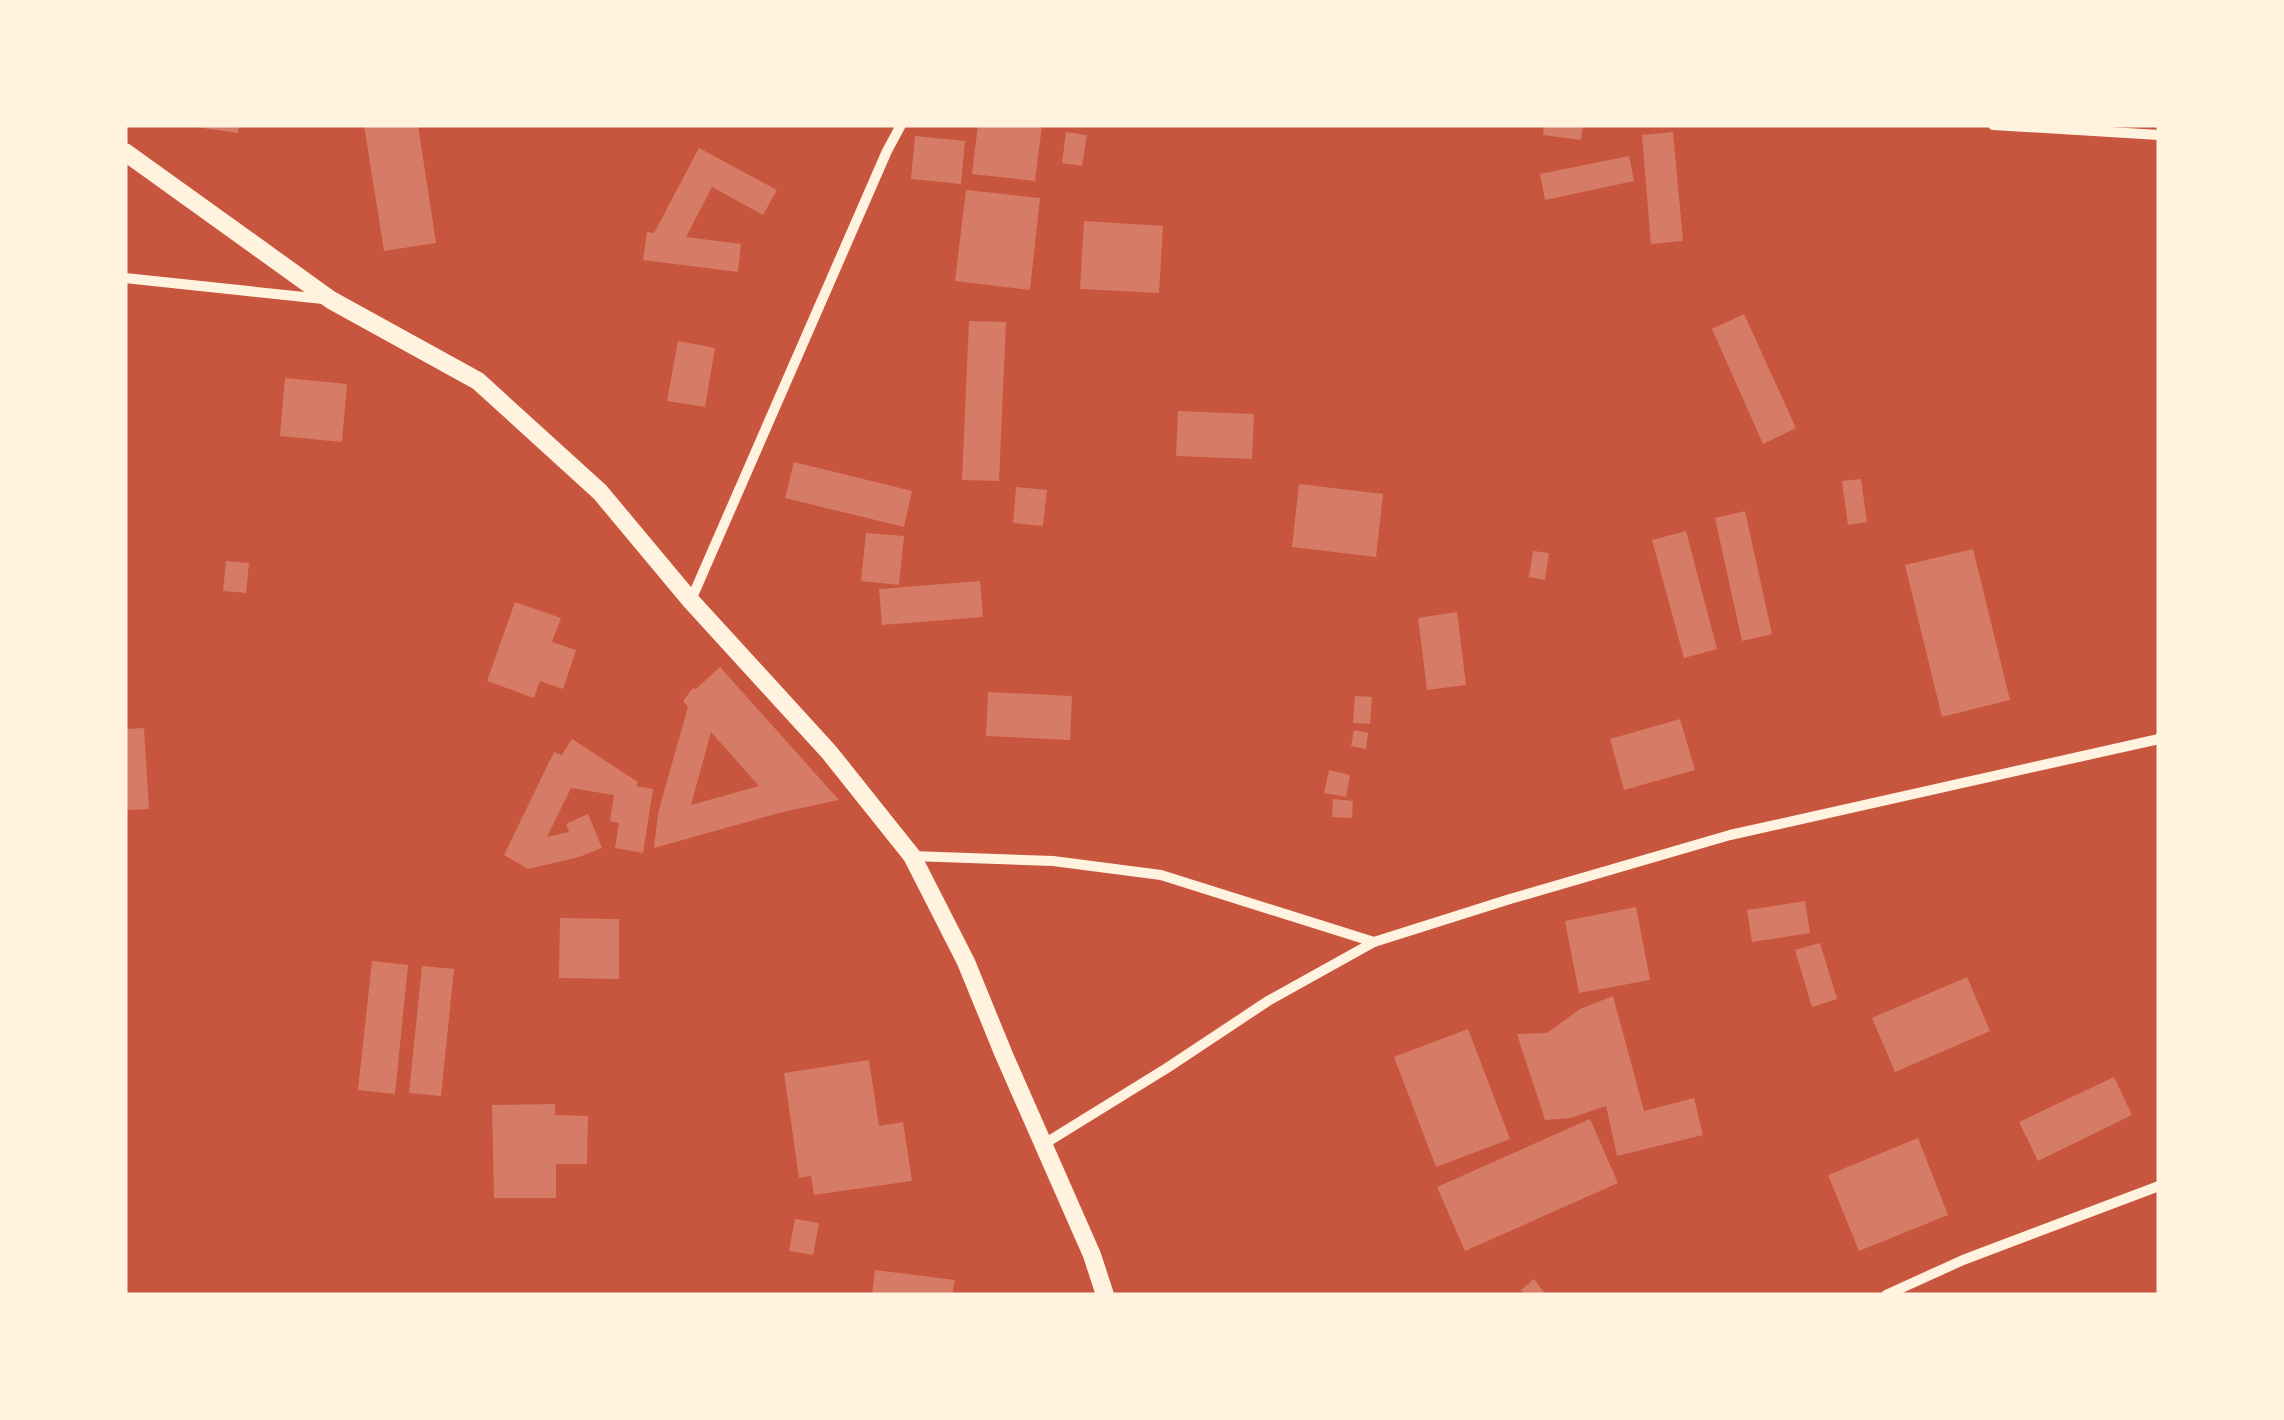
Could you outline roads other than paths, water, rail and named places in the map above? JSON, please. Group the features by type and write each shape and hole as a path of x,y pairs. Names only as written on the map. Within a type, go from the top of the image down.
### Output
{"street":[{"path":"691,601 901,125"},
{"path":"1993,125 2159,135"},
{"path":"125,152 331,300 478,381 600,492 691,601 829,752 912,856 966,962 1092,1256 1105,1295"},
{"path":"125,278 331,300"},
{"path":"1044,1144 1268,1001 1374,942 1730,835 2159,739"},
{"path":"912,856 1053,861 1161,876 1374,942"},
{"path":"1886,1295 1962,1260 2159,1186"}]}
